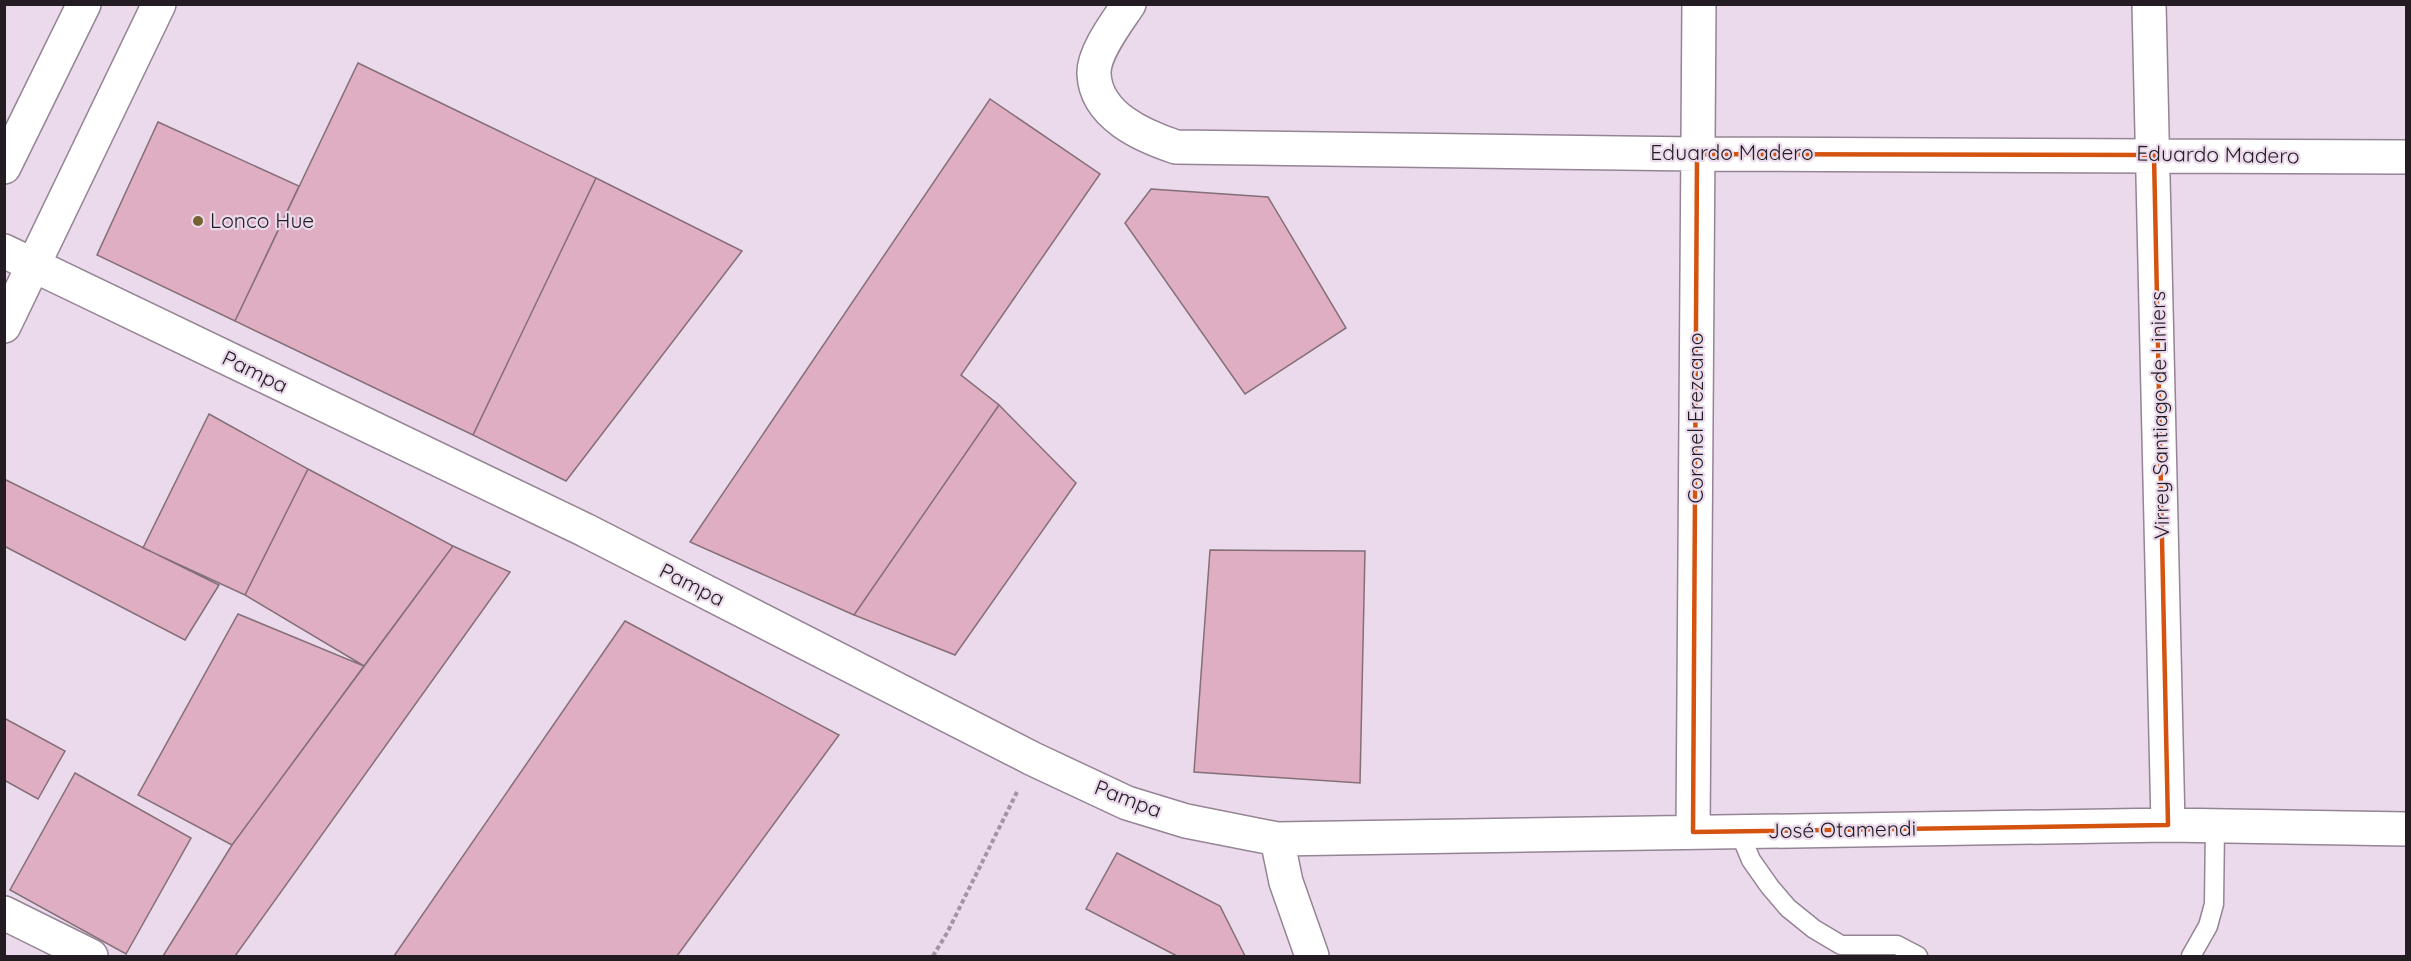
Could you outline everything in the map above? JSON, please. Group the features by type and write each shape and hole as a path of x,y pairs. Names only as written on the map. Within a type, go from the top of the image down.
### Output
{"street":[{"path":"4,168 84,4"},
{"path":"4,326 159,4"},
{"name":"Eduardo Madero","path":"1129,4 1106,38 1094,73 1097,90 1110,111 1142,136 1176,147 1697,154 2154,154 2406,157"},
{"name":"Coronel Erezcano","path":"1694,832 1699,4"},
{"name":"Virrey Santiago de Liniers","path":"2149,4 2168,825"},
{"name":"Pampa","path":"4,251 585,530 1033,759 1127,803 1186,821 1277,838"},
{"name":"José Otamendi","path":"1277,838 2168,825 2406,829"},
{"path":"1277,838 1289,892 1312,957"},
{"path":"4,913 91,957"}],"lane":[{"path":"2191,957 2208,926 2214,904 2216,826"},
{"path":"1739,831 1752,860 1770,887 1788,908 1814,928 1841,945 1897,945 1918,957"}],"path":[{"path":"933,957 1033,759"}],"highlighted area":[{"path":"1697,154 2154,155 2168,825 1693,832"}],"building":[{"path":"358,63 596,178 473,435 235,321"},
{"path":"990,99 1100,174 961,375 999,405 854,615 690,542"},
{"name":"Lonco Hue","path":"158,122 299,186 235,321 97,255"},
{"path":"596,178 742,251 566,481 473,435"},
{"path":"1151,189 1268,197 1346,328 1245,394 1125,223"},
{"path":"999,405 1076,483 955,655 854,615"},
{"path":"209,414 308,469 245,595 143,548"},
{"path":"308,469 453,546 364,666 245,595"},
{"path":"4,479 219,585 185,640 4,546"},
{"path":"453,546 510,572 235,956 163,956 232,845"},
{"path":"1210,550 1365,551 1360,783 1194,772"},
{"path":"238,614 364,666 232,845 138,795"},
{"path":"625,621 839,735 677,956 394,956"},
{"path":"4,718 65,751 38,799 4,780"},
{"path":"75,773 191,838 126,954 10,890"},
{"path":"1117,853 1220,906 1245,956 1177,956 1086,909"}],"place":[{"name":"Lonco Hue","path":"198,221"}]}
